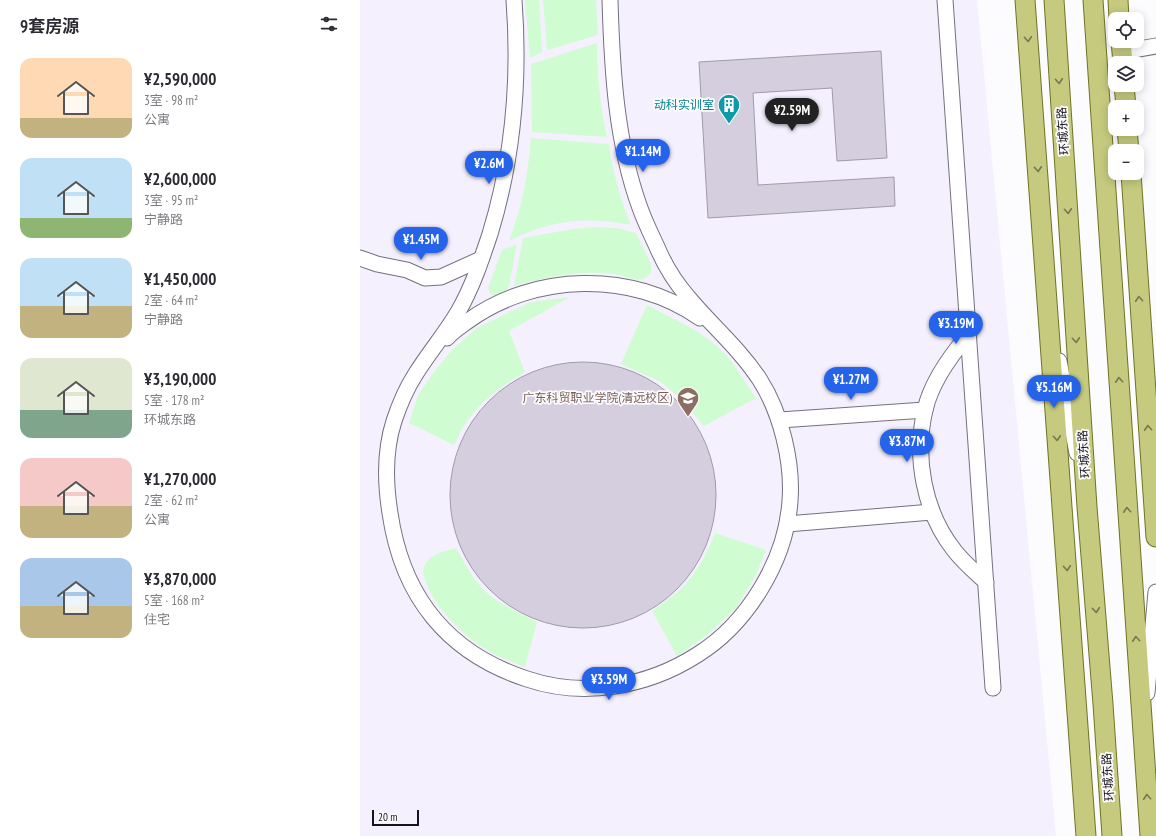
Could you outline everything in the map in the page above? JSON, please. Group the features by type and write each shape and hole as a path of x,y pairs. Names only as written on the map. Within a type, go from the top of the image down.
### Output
{"main road":[{"path":"1025,0 1086,836"},
{"name":"环城东路","path":"1054,0 1087,507 1103,696 1112,836"},
{"path":"1093,0 1150,836"},
{"path":"1118,0 1119,12"},
{"path":"1130,180 1156,537"}],"street":[{"path":"514,0 516,70 509,154 490,232 474,280 457,314 413,378 402,400 394,422 387,450 385,475 392,530 400,560 413,588 428,612 449,636 476,656 506,672 538,683 571,688 606,687 639,681 671,670 701,653 727,632 750,606 768,578 781,546 787,524 790,501 790,480 786,446 780,420 762,383 742,355 686,295 669,272 640,209 629,174 621,137 615,92 610,0"},
{"path":"945,0 993,688"},
{"path":"1122,52 1156,46"},
{"path":"360,258 377,264 407,270 426,278 441,276 481,258"},
{"path":"426,359 452,333 481,312 514,296 549,286 586,283 622,286 658,296 691,311 718,331"},
{"path":"1048,307 1087,507"},
{"path":"969,334 955,350 942,370 925,410 921,438 921,461 924,488 932,512 940,529 953,549 969,567 986,582"},
{"path":"780,420 925,410"},
{"path":"787,524 932,512"},
{"path":"1143,738 1156,592"}],"shaded area":[{"name":"广东科贸职业学院(清远校区)","path":"360,0 977,0 1056,836 360,836"}],"green space":[{"path":"525,0 539,0 542,52 530,58"},
{"path":"543,0 596,0 598,35 547,50"},
{"path":"597,43 599,90 607,137 532,132 531,64"},
{"path":"531,138 609,144 617,185 631,225 598,221 568,222 540,228 509,241 518,216 524,191"},
{"path":"595,227 617,228 636,233 651,264 651,273 647,277 639,280 614,274 601,273 564,275 514,286 523,238 573,229"},
{"path":"517,244 509,286 502,294 493,296 488,288 502,250"},
{"path":"570,297 509,331 525,372 502,387 476,410 463,427 454,445 409,423 418,395 434,372 451,351 477,328 531,302"},
{"path":"647,305 693,329 711,341 734,365 756,398 704,426 683,401 661,382 621,364"},
{"path":"715,533 766,550 756,575 736,608 707,635 677,656 652,611 674,595 691,578 709,547"},
{"path":"456,548 473,576 486,592 504,605 537,622 525,667 494,654 474,641 455,625 438,606 427,585 423,570 430,558"}],"building":[{"name":"动科实训室","path":"881,51 887,158 837,161 832,88 753,93 758,185 894,177 895,206 708,218 699,62"},
{"path":"583,362 609,365 634,372 657,384 677,401 694,421 706,444 713,469 716,495 713,521 706,546 694,569 677,589 657,606 634,618 609,625 583,628 557,625 532,618 509,606 489,589 472,569 460,546 453,521 450,495 453,469 460,444 472,421 489,401 509,384 532,372 557,365"}],"place":[{"name":"动科实训室","path":"729,124"},
{"name":"广东科贸职业学院(清远校区)","path":"688,418"}]}
